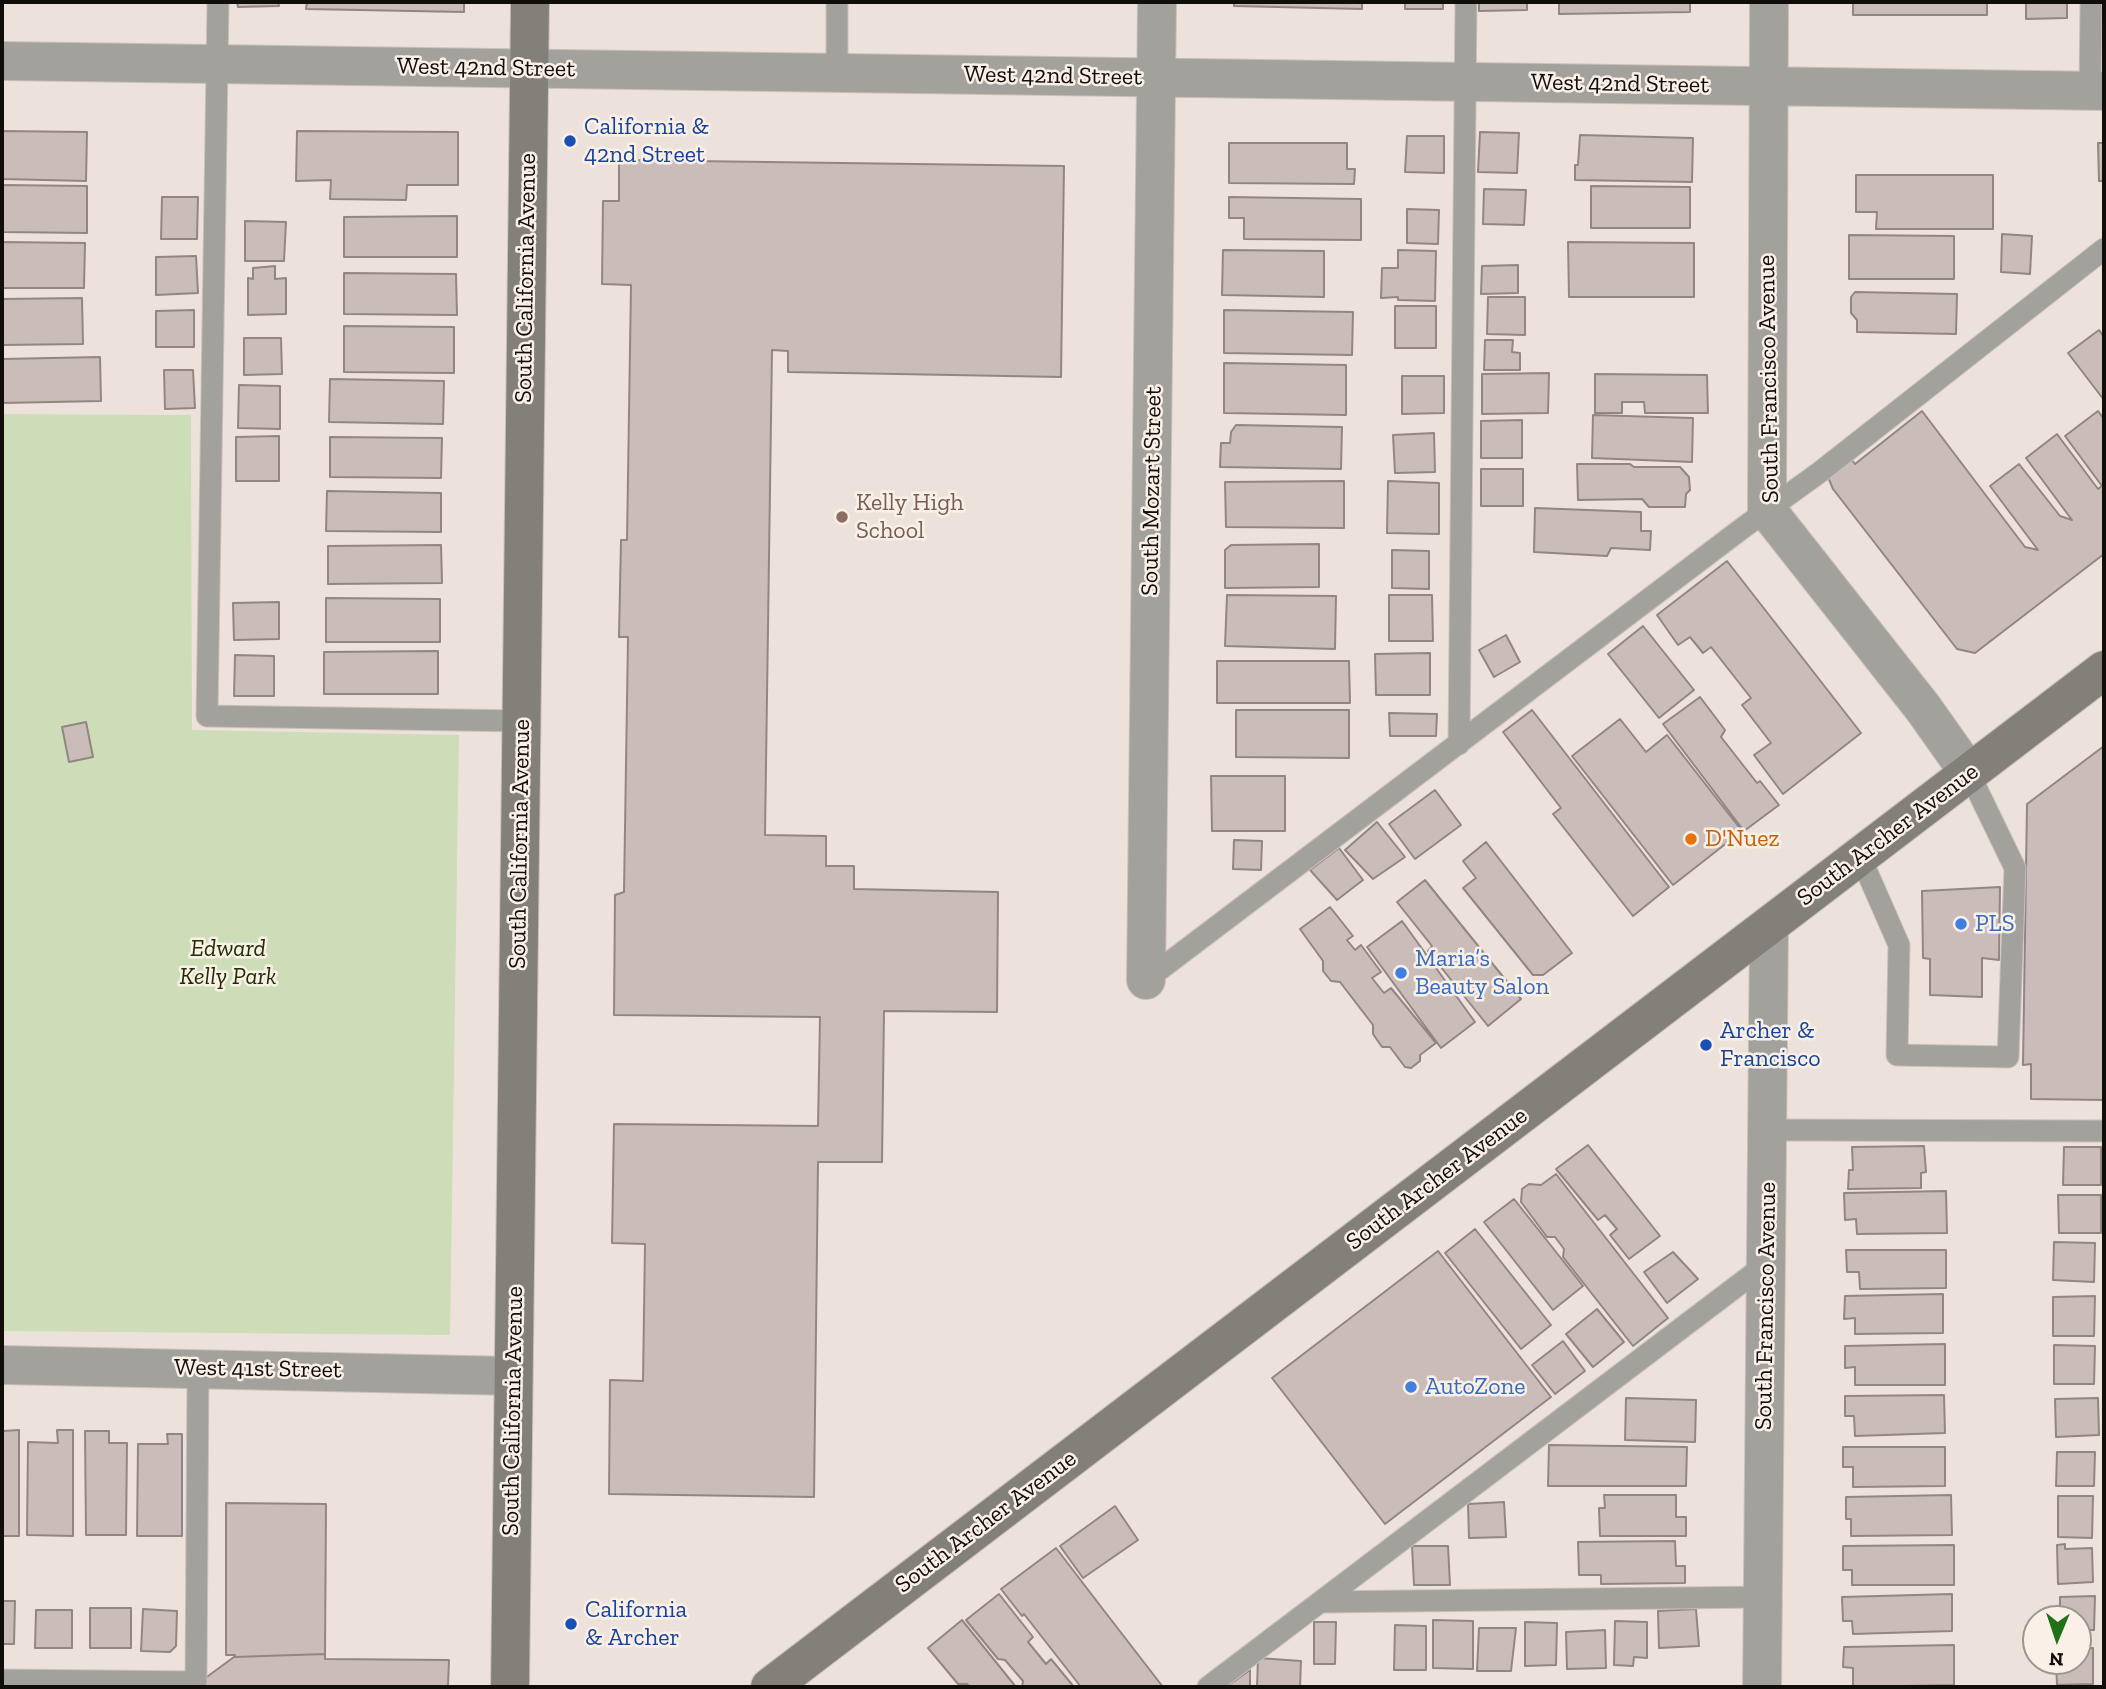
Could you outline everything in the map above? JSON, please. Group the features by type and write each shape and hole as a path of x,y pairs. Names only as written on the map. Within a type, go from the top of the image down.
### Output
{"main road":[{"name":"South California Avenue","path":"510,1687 530,2"},
{"name":"South Archer Avenue","path":"770,1687 2104,670"}],"street":[{"name":"South Mozart Street","path":"1146,980 1157,2"},
{"name":"South Francisco Avenue","path":"1769,2 1767,510 1923,708 1969,773"},
{"name":"West 42nd Street","path":"2,61 2097,91"},
{"name":"South Francisco Avenue","path":"1762,1687 1769,926"},
{"name":"West 41st Street","path":"2,1364 513,1376"}],"lane":[{"path":"218,2 207,716 521,720"},
{"path":"837,73 838,2"},
{"path":"1459,744 1466,2"},
{"path":"2091,2 2097,91"},
{"path":"1146,980 1820,472 2104,249"},
{"path":"1860,856 1899,945 1897,1055 2008,1057 2015,868 1969,773"},
{"path":"1767,1130 2104,1131"},
{"path":"1208,1687 1766,1265"},
{"path":"2,1680 196,1682 198,1368"},
{"path":"1321,1602 1763,1597"}],"green space":[{"name":"Edward Kelly Park","path":"2,414 191,415 192,730 459,735 450,1335 2,1331"}],"building":[{"path":"237,2 278,2 279,6 238,7"},
{"path":"307,2 464,2 464,12 306,9"},
{"path":"1234,2 1362,2 1362,9 1234,6"},
{"path":"1405,2 1443,2 1443,9 1405,9"},
{"path":"1479,2 1527,2 1527,10 1479,11"},
{"path":"1559,2 1690,2 1690,12 1559,14"},
{"path":"1853,2 1987,2 1987,15 1853,15"},
{"path":"2026,2 2067,2 2067,18 2026,19"},
{"path":"2,131 87,132 86,181 2,179"},
{"path":"297,131 458,132 458,185 407,185 406,200 330,199 331,180 296,181"},
{"path":"1480,132 1519,133 1517,173 1478,172"},
{"path":"1580,135 1693,138 1692,182 1575,180"},
{"path":"1407,136 1444,136 1444,173 1405,172"},
{"path":"1229,143 1347,143 1347,169 1355,169 1354,184 1229,183"},
{"path":"2098,143 2104,143 2104,181 2099,181"},
{"path":"619,160 1064,166 1061,377 788,372 788,351 772,350 765,835 826,836 826,866 854,866 854,889 998,892 997,1012 884,1011 882,1162 818,1162 814,1497 609,1494 610,1380 643,1381 645,1244 612,1243 614,1124 818,1126 820,1017 614,1015 615,895 624,892 628,637 619,637 621,540 627,540 631,285 602,284 603,201 619,201"},
{"path":"1856,175 1993,175 1993,229 1876,229 1877,212 1856,212"},
{"path":"2,185 87,186 87,233 2,232"},
{"path":"1591,186 1690,187 1690,228 1591,228"},
{"path":"1484,189 1526,190 1524,225 1483,224"},
{"path":"162,197 198,197 197,239 161,239"},
{"path":"1229,197 1361,199 1361,240 1244,239 1244,218 1229,218"},
{"path":"1407,209 1439,210 1438,244 1407,243"},
{"path":"457,216 457,257 344,257 344,217"},
{"path":"245,221 286,222 284,261 245,261"},
{"path":"2002,234 2032,236 2030,274 2001,272"},
{"path":"1849,235 1954,236 1954,279 1849,279"},
{"path":"2,242 85,243 84,288 2,288"},
{"path":"1568,242 1694,243 1694,297 1569,297"},
{"path":"1223,250 1324,251 1324,297 1222,295"},
{"path":"1398,250 1436,251 1435,301 1381,298 1382,268 1398,268"},
{"path":"196,256 198,293 156,295 156,257"},
{"path":"1518,265 1518,293 1481,294 1482,266"},
{"path":"275,266 275,279 286,278 286,314 248,315 248,278 253,279 253,268"},
{"path":"344,273 456,274 457,315 344,314"},
{"path":"1855,292 1957,294 1956,334 1857,332 1857,320 1851,313 1851,297"},
{"path":"1488,297 1525,297 1525,335 1487,334"},
{"path":"82,298 83,344 2,345 2,299"},
{"path":"1395,306 1436,306 1436,348 1395,348"},
{"path":"194,310 194,347 156,347 156,311"},
{"path":"1224,310 1353,312 1352,355 1224,353"},
{"path":"344,326 454,327 454,373 344,372"},
{"path":"2099,330 2104,337 2104,400 2068,353"},
{"path":"244,338 281,338 282,374 244,375"},
{"path":"1485,340 1513,340 1512,352 1520,353 1520,370 1484,370"},
{"path":"100,357 101,401 2,403 2,359"},
{"path":"1224,363 1346,365 1346,415 1224,413"},
{"path":"164,370 193,370 195,408 165,409"},
{"path":"1549,373 1548,413 1482,414 1482,374"},
{"path":"1595,374 1707,375 1708,413 1645,413 1644,402 1622,402 1622,413 1595,413"},
{"path":"1402,376 1444,376 1444,413 1402,414"},
{"path":"330,379 444,381 443,424 329,422"},
{"path":"239,385 280,386 280,429 238,428"},
{"path":"1922,411 2025,547 2038,550 1990,486 2019,464 2060,516 2072,520 2026,458 2057,434 2098,489 2102,486 2065,436 2098,411 2104,419 2104,554 1975,653 1957,649 1833,489 1828,477 1851,459 1855,464"},
{"path":"1593,415 1693,418 1692,462 1592,458"},
{"path":"1522,420 1522,458 1481,458 1481,421"},
{"path":"1236,425 1342,427 1341,469 1220,467 1221,443 1230,443 1231,432"},
{"path":"1434,433 1435,472 1395,473 1393,435"},
{"path":"279,436 279,481 236,481 236,437"},
{"path":"330,437 442,438 441,478 330,477"},
{"path":"1577,464 1680,467 1689,477 1690,490 1686,494 1685,507 1649,507 1642,499 1578,500"},
{"path":"1481,469 1523,469 1523,506 1481,506"},
{"path":"1344,481 1344,528 1226,527 1225,482"},
{"path":"1388,481 1439,483 1439,534 1387,533"},
{"path":"327,491 441,493 441,532 326,531"},
{"path":"1535,508 1641,512 1641,531 1651,531 1650,550 1611,548 1607,556 1534,552"},
{"path":"1319,544 1319,587 1225,588 1225,550 1231,545"},
{"path":"441,545 442,583 328,584 328,546"},
{"path":"1392,550 1429,551 1429,589 1392,588"},
{"path":"1727,561 1861,733 1783,794 1754,755 1771,743 1742,705 1751,698 1711,647 1703,653 1690,637 1678,645 1657,615"},
{"path":"1227,595 1336,596 1335,649 1225,646"},
{"path":"1389,595 1432,595 1433,641 1389,641"},
{"path":"326,598 440,599 440,642 326,642"},
{"path":"279,602 279,639 234,640 233,603"},
{"path":"1643,626 1694,690 1659,718 1608,654"},
{"path":"1506,635 1520,662 1494,677 1479,650"},
{"path":"438,651 438,694 324,694 324,652"},
{"path":"1430,653 1430,695 1376,695 1375,654"},
{"path":"235,655 274,656 274,696 234,696"},
{"path":"1217,661 1349,661 1350,703 1217,703"},
{"path":"1700,697 1725,730 1721,737 1757,783 1760,781 1779,805 1744,831 1663,724"},
{"path":"1236,710 1349,710 1349,758 1236,757"},
{"path":"1532,710 1669,887 1633,916 1553,814 1561,808 1503,732"},
{"path":"1389,713 1437,714 1436,736 1390,736"},
{"path":"1620,719 1646,752 1667,735 1742,831 1673,885 1572,756"},
{"path":"86,722 93,757 69,762 62,727"},
{"path":"2104,746 2104,1100 2031,1099 2031,1064 2023,1065 2027,804"},
{"path":"1211,776 1285,776 1285,831 1212,831"},
{"path":"1435,790 1461,825 1415,859 1389,824"},
{"path":"1377,822 1405,857 1373,879 1345,850"},
{"path":"1234,840 1262,841 1261,870 1233,869"},
{"path":"1486,842 1572,953 1543,975 1533,975 1463,888 1476,878 1463,861"},
{"path":"1339,848 1363,880 1337,900 1310,870"},
{"path":"1425,880 1521,999 1488,1026 1428,951 1432,946 1397,902"},
{"name":"PLS","path":"2000,887 1999,960 1982,958 1982,997 1930,995 1930,959 1923,958 1922,891"},
{"path":"1330,907 1353,936 1347,940 1355,950 1361,945 1381,972 1372,978 1384,993 1391,988 1436,1043 1420,1055 1420,1061 1411,1068 1405,1067 1390,1047 1382,1047 1373,1034 1373,1025 1340,982 1331,981 1323,971 1323,961 1300,929"},
{"path":"1402,921 1475,1022 1441,1048 1367,947"},
{"path":"1588,1145 1660,1236 1629,1259 1610,1235 1617,1229 1605,1215 1598,1220 1556,1169"},
{"path":"1924,1146 1926,1172 1921,1173 1921,1188 1848,1189 1849,1170 1853,1170 1852,1147"},
{"path":"2064,1147 2101,1147 2101,1185 2063,1185"},
{"path":"1556,1174 1668,1318 1633,1346 1563,1257 1564,1249 1555,1237 1547,1237 1521,1202 1522,1189 1529,1184 1541,1185"},
{"path":"1946,1191 1947,1233 1857,1234 1856,1219 1845,1220 1844,1193"},
{"path":"2058,1195 2101,1195 2101,1233 2059,1233"},
{"path":"1514,1199 1583,1286 1553,1310 1484,1222"},
{"path":"1475,1229 1551,1325 1521,1349 1445,1253"},
{"path":"2054,1242 2095,1243 2094,1282 2053,1280"},
{"path":"1846,1250 1946,1250 1946,1288 1860,1289 1859,1272 1847,1272"},
{"name":"AutoZone","path":"1438,1251 1551,1397 1385,1524 1272,1378"},
{"path":"1673,1252 1698,1279 1667,1303 1644,1272"},
{"path":"1943,1294 1943,1333 1855,1334 1855,1318 1844,1319 1845,1296"},
{"path":"2095,1296 2094,1336 2053,1336 2053,1297"},
{"path":"1597,1309 1624,1342 1593,1367 1566,1334"},
{"path":"1563,1341 1585,1371 1555,1394 1532,1365"},
{"path":"1945,1344 1945,1385 1855,1385 1855,1367 1845,1368 1845,1346"},
{"path":"2054,1345 2095,1346 2094,1384 2054,1384"},
{"path":"1944,1395 1945,1433 1855,1436 1854,1416 1845,1416 1845,1396"},
{"path":"1626,1398 1696,1400 1695,1442 1625,1440"},
{"path":"2098,1398 2099,1435 2056,1437 2055,1399"},
{"path":"19,1430 19,1536 2,1536 3,1431"},
{"path":"57,1430 73,1430 73,1536 27,1535 28,1442 58,1443"},
{"path":"85,1431 109,1431 109,1443 127,1443 126,1535 86,1535"},
{"path":"167,1434 182,1434 182,1536 137,1536 138,1444 168,1444"},
{"path":"1549,1445 1687,1447 1686,1486 1548,1486"},
{"path":"1843,1447 1945,1447 1945,1486 1853,1487 1853,1467 1843,1467"},
{"path":"2057,1452 2095,1452 2094,1486 2056,1486"},
{"path":"1604,1495 1676,1495 1676,1517 1686,1517 1686,1536 1600,1536 1599,1508 1605,1508"},
{"path":"1951,1495 1952,1535 1851,1536 1851,1519 1846,1519 1846,1497"},
{"path":"2058,1496 2093,1496 2092,1538 2058,1537"},
{"path":"1504,1502 1506,1537 1469,1538 1468,1504"},
{"path":"226,1503 326,1504 325,1654 226,1655"},
{"path":"1115,1506 1138,1540 1083,1578 1060,1546"},
{"path":"1675,1541 1676,1566 1685,1566 1685,1583 1601,1584 1601,1575 1579,1575 1578,1542"},
{"path":"2065,1544 2065,1549 2092,1548 2093,1582 2058,1584 2057,1545"},
{"path":"1954,1545 1954,1585 1852,1585 1852,1570 1843,1570 1843,1546"},
{"path":"1412,1546 1448,1546 1450,1585 1414,1585"},
{"path":"1056,1548 1163,1687 1081,1687 1001,1589"},
{"path":"999,1594 1033,1637 1028,1642 1046,1664 1051,1659 1074,1687 1022,1687 1023,1681 1005,1660 998,1659 966,1620"},
{"path":"1952,1594 1952,1631 1853,1634 1852,1621 1843,1621 1842,1597"},
{"path":"2095,1596 2094,1630 2092,1605 2060,1605 2060,1597"},
{"path":"2,1601 15,1601 14,1644 2,1644"},
{"path":"90,1608 131,1608 131,1648 90,1648"},
{"path":"143,1609 177,1611 176,1646 170,1652 141,1651"},
{"path":"1696,1609 1699,1646 1659,1648 1658,1611"},
{"path":"36,1610 72,1610 72,1648 35,1648"},
{"path":"962,1620 1016,1687 970,1687 967,1684 958,1684 928,1648"},
{"path":"1433,1620 1473,1621 1473,1669 1433,1668"},
{"path":"1615,1621 1647,1622 1647,1658 1634,1657 1633,1666 1614,1665"},
{"path":"1314,1622 1336,1622 1335,1664 1314,1664"},
{"path":"1525,1622 1557,1623 1556,1665 1525,1666"},
{"path":"1395,1625 1426,1626 1426,1670 1394,1670"},
{"path":"1479,1628 1516,1628 1511,1671 1477,1671"},
{"path":"1605,1630 1606,1668 1567,1669 1566,1632"},
{"path":"1954,1645 1954,1685 1853,1687 1853,1668 1843,1667 1844,1647"},
{"path":"2092,1648 2093,1684 2057,1685 2057,1675 2092,1675"},
{"path":"325,1654 325,1659 449,1660 448,1687 193,1687 234,1657"},
{"path":"1258,1658 1301,1661 1300,1687 1257,1687"},
{"path":"1250,1670 1250,1687 1226,1687"}],"place":[{"name":"California & 42nd Street","path":"570,141"},
{"name":"Kelly High School","path":"842,517"},
{"name":"D'Nuez","path":"1691,839"},
{"name":"PLS","path":"1961,924"},
{"name":"Maria’s Beauty Salon","path":"1401,973"},
{"name":"Archer & Francisco","path":"1706,1045"},
{"name":"AutoZone","path":"1411,1387"},
{"name":"California & Archer","path":"571,1624"}]}
